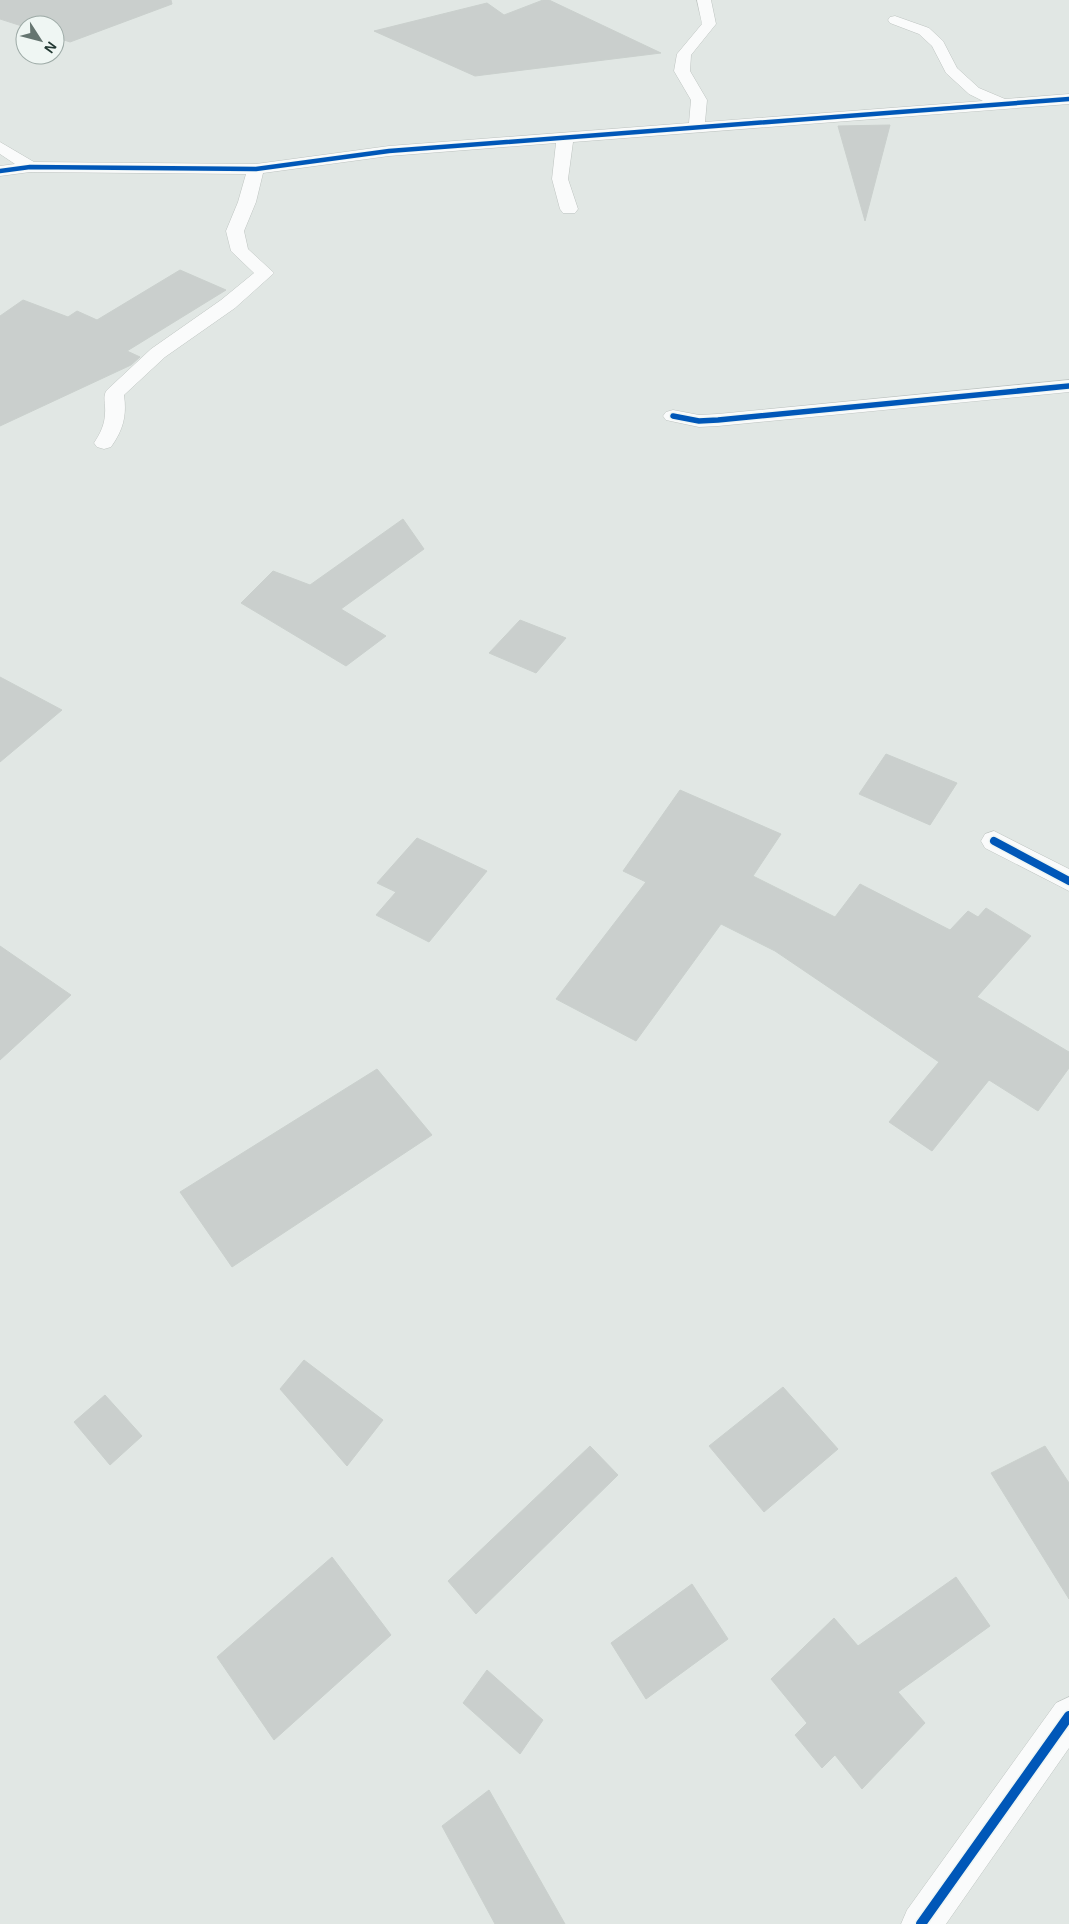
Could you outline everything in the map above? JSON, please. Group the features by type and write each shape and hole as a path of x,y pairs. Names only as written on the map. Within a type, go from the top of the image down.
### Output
{"street":[{"path":"697,128 699,100 682,71 684,54 709,24 704,0"},
{"path":"895,20 924,31 938,44 952,70 974,91 1000,103"},
{"path":"0,171 30,167 256,169 390,150 697,128 1000,103 1069,100"},
{"path":"564,137 560,179 569,209"},
{"path":"0,147 30,167"},
{"path":"104,443 111,433 117,412 114,394 158,353 228,304 265,273 240,251 235,231 247,202 256,169"},
{"path":"673,416 699,422 1069,386"},
{"path":"994,841 1069,881"},
{"path":"921,1924 1069,1716"}],"building":[{"path":"0,0 171,0 172,4 70,42 65,40 65,15 15,15 15,24 0,19"},
{"path":"543,0 549,0 661,53 475,76 374,31 487,3 504,15"},
{"path":"890,125 865,221 838,126"},
{"path":"180,270 226,290 127,351 140,357 131,365 0,426 0,316 23,300 68,317 77,311 97,320"},
{"path":"403,519 424,549 341,609 386,636 346,666 241,603 273,571 310,585"},
{"path":"520,620 566,638 536,673 489,653"},
{"path":"0,677 62,710 0,762"},
{"path":"886,754 957,783 930,825 859,794"},
{"path":"680,790 781,834 753,876 835,917 860,884 950,930 968,911 978,917 986,908 1031,936 977,997 1069,1052 1069,1068 1038,1111 989,1080 932,1151 889,1122 939,1062 775,951 721,924 636,1041 556,999 646,882 623,871"},
{"path":"417,838 487,871 429,942 376,915 396,892 377,883"},
{"path":"0,946 71,995 0,1060"},
{"path":"377,1069 432,1135 232,1267 180,1192"},
{"path":"304,1360 383,1420 347,1466 280,1389"},
{"path":"783,1387 838,1449 764,1512 709,1446"},
{"path":"105,1395 142,1436 110,1465 74,1422"},
{"path":"590,1446 618,1475 476,1614 448,1581"},
{"path":"1045,1446 1069,1483 1069,1599 991,1473"},
{"path":"332,1557 391,1635 274,1740 217,1657"},
{"path":"956,1577 990,1626 898,1692 925,1723 862,1789 835,1755 822,1768 795,1735 807,1723 771,1679 834,1618 858,1646"},
{"path":"692,1584 728,1639 646,1699 611,1643"},
{"path":"487,1670 543,1720 520,1754 463,1703"},
{"path":"489,1790 565,1924 495,1924 442,1826"}],"cycle path":[{"path":"0,171 30,167 256,169 389,151 1069,99"},
{"path":"673,416 699,421 718,420 1069,386"},
{"path":"994,841 1069,881"},
{"path":"921,1924 1069,1716"}]}
